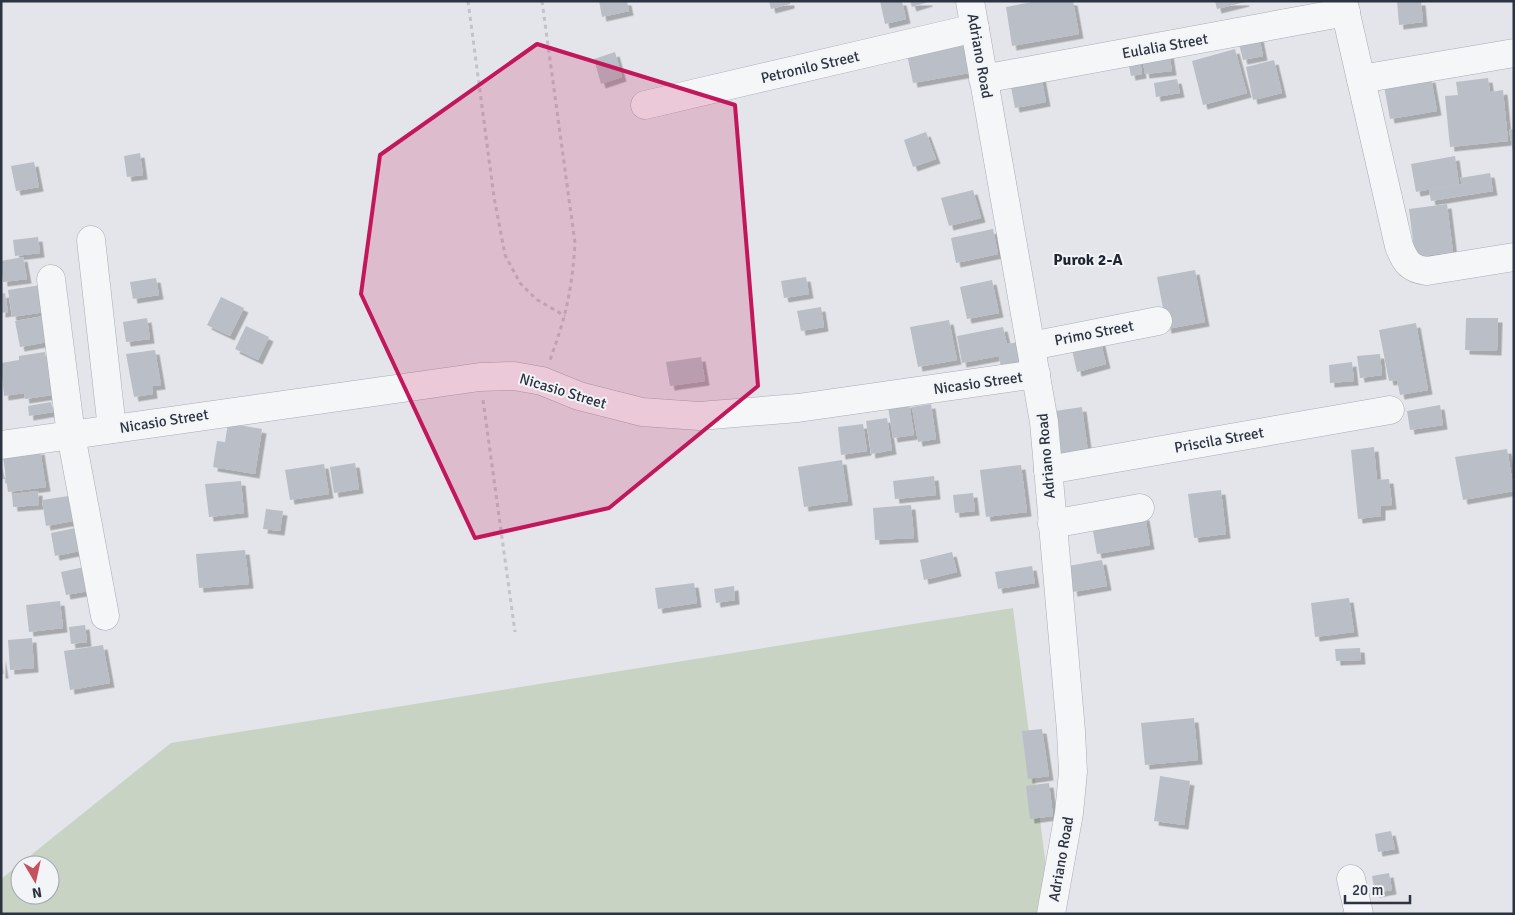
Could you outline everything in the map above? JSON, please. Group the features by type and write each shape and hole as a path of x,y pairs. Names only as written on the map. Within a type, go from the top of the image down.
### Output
{"street":[{"name":"Adriano Road","path":"970,1 1036,374 1048,470 1073,772 1069,813 1051,914"},
{"path":"1344,7 1399,246 1408,265 1417,270 1427,271 1514,258"},
{"name":"Eulalia Street","path":"984,79 1344,7"},
{"name":"Petronilo Street","path":"646,105 975,28"},
{"path":"1361,79 1514,54"},
{"path":"91,240 112,429"},
{"path":"51,279 72,435 105,616"},
{"name":"Primo Street","path":"1031,346 1158,321"},
{"name":"Nicasio Street","path":"1,445 480,377 514,376 542,381 613,406 642,412 699,416 798,408 1036,374"},
{"name":"Priscila Street","path":"1048,470 1390,410"},
{"path":"1052,524 1140,508"},
{"path":"1351,879 1359,914"}],"path":[{"path":"468,1 494,197 505,255 520,283 536,299 565,316"},
{"path":"542,1 575,243 573,284 565,316 542,381"},
{"path":"480,377 515,632"}],"highlighted area":[{"path":"537,44 735,105 758,386 609,508 475,538 361,294 380,155"}],"green space":[{"path":"1013,608 1052,914 1,914 1,879 10,872 10,905 60,905 60,855 31,855 171,743"}],"building":[{"path":"599,1 627,1 629,11 602,17"},
{"path":"769,1 790,1 790,4 771,9"},
{"path":"880,1 902,1 906,19 885,24"},
{"path":"910,1 928,1 928,2 912,7"},
{"path":"1037,1 1073,1 1079,34 1012,46 1006,7"},
{"path":"1215,1 1245,1 1245,2 1217,9"},
{"path":"1397,1 1421,1 1423,22 1399,25"},
{"path":"1259,36 1263,56 1243,60 1238,40"},
{"path":"963,43 969,73 913,83 907,54"},
{"path":"1235,49 1247,93 1203,105 1192,61"},
{"path":"615,52 622,77 601,84 594,59"},
{"path":"1169,52 1172,71 1145,74 1142,56"},
{"path":"1140,59 1142,74 1131,76 1128,61"},
{"path":"1274,60 1282,93 1253,100 1246,67"},
{"path":"1041,75 1046,102 1015,108 1010,82"},
{"path":"1431,78 1437,111 1390,119 1384,86"},
{"path":"1488,78 1490,92 1503,90 1508,141 1450,147 1445,96 1458,95 1456,82"},
{"path":"1177,79 1180,93 1156,97 1154,83"},
{"path":"1514,129 1514,152 1513,152 1509,130"},
{"path":"926,132 936,159 913,167 904,140"},
{"path":"140,153 143,175 127,177 124,156"},
{"path":"1455,156 1459,184 1416,192 1411,164"},
{"path":"34,162 39,187 16,191 11,166"},
{"path":"1490,173 1493,191 1431,201 1429,190 1462,184 1460,178"},
{"path":"973,190 981,218 949,226 941,198"},
{"path":"1447,204 1453,252 1415,257 1409,209"},
{"path":"993,229 998,254 956,263 951,238"},
{"path":"38,237 40,253 15,256 13,240"},
{"path":"23,257 27,279 3,282 1,261"},
{"path":"1195,270 1205,322 1167,329 1157,277"},
{"path":"806,277 809,294 784,298 781,281"},
{"path":"156,278 159,295 133,299 130,282"},
{"path":"992,280 999,313 967,319 960,287"},
{"path":"41,285 45,312 12,317 8,290"},
{"path":"5,293 8,312 1,313 1,294"},
{"path":"221,297 244,308 230,336 207,325"},
{"path":"821,307 824,327 801,331 797,311"},
{"path":"49,315 53,341 20,347 15,321"},
{"path":"147,318 150,339 126,342 123,322"},
{"path":"1466,318 1498,318 1497,351 1465,350"},
{"path":"949,320 957,360 918,367 910,327"},
{"path":"1416,323 1428,390 1400,395 1397,380 1389,381 1379,330"},
{"path":"246,326 269,337 258,360 235,349"},
{"path":"1003,327 1007,344 1018,342 1021,364 1001,367 999,356 962,363 957,336"},
{"path":"1100,338 1106,364 1077,372 1071,345"},
{"path":"155,350 161,385 152,386 153,394 134,397 126,354"},
{"path":"45,352 52,395 25,399 24,393 4,396 1,363 19,360 19,356"},
{"path":"1380,354 1382,375 1360,378 1357,356"},
{"path":"701,357 705,381 670,386 666,362"},
{"path":"1352,362 1354,381 1330,383 1329,365"},
{"path":"51,402 53,412 29,416 28,406"},
{"path":"909,403 914,435 893,438 888,407"},
{"path":"931,404 936,439 918,442 912,407"},
{"path":"1440,405 1443,425 1410,430 1407,411"},
{"path":"1082,407 1088,452 1061,456 1055,411"},
{"path":"887,418 892,450 871,454 866,421"},
{"path":"228,423 262,429 255,474 213,467 217,441 225,442"},
{"path":"863,424 867,451 841,455 838,427"},
{"path":"1374,447 1377,480 1389,479 1392,505 1381,506 1381,516 1358,519 1351,450"},
{"path":"1507,449 1514,491 1463,500 1455,457"},
{"path":"40,450 46,487 8,492 3,456"},
{"path":"842,460 848,501 804,507 798,467"},
{"path":"1,463 5,479 1,479"},
{"path":"355,463 359,489 334,493 330,467"},
{"path":"324,464 329,494 290,500 285,470"},
{"path":"1021,465 1027,512 986,517 980,470"},
{"path":"934,476 936,495 895,499 893,481"},
{"path":"241,481 244,513 209,517 205,484"},
{"path":"1221,490 1226,534 1194,538 1188,494"},
{"path":"38,491 39,505 13,507 12,494"},
{"path":"973,493 975,511 955,513 953,495"},
{"path":"69,496 73,521 46,526 42,500"},
{"path":"911,505 914,538 875,540 873,508"},
{"path":"266,509 283,511 280,531 263,529"},
{"path":"1145,516 1150,545 1097,554 1092,525"},
{"path":"80,527 85,550 55,556 51,533"},
{"path":"245,550 249,584 199,588 196,554"},
{"path":"952,552 957,572 924,580 920,560"},
{"path":"1102,560 1107,586 1073,592 1068,566"},
{"path":"89,566 94,590 66,595 61,572"},
{"path":"1032,566 1035,583 998,589 995,572"},
{"path":"694,583 697,603 658,609 655,588"},
{"path":"734,586 735,600 716,603 714,589"},
{"path":"1349,598 1354,632 1315,637 1311,603"},
{"path":"60,601 63,628 29,632 26,605"},
{"path":"85,625 87,642 71,644 69,627"},
{"path":"32,638 34,668 10,670 8,640"},
{"path":"103,645 110,683 70,690 64,651"},
{"path":"1360,648 1361,660 1336,661 1335,649"},
{"path":"1,656 4,674 1,674"},
{"path":"1194,718 1198,760 1145,765 1141,723"},
{"path":"1042,729 1049,776 1028,779 1022,731"},
{"path":"1160,776 1190,781 1184,825 1154,821"},
{"path":"1049,783 1053,816 1030,819 1026,786"},
{"path":"1391,831 1395,849 1378,852 1375,834"},
{"path":"1389,873 1392,890 1375,893 1372,876"}],"district":[{"name":"Purok 2-A","path":"1088,259"}]}
